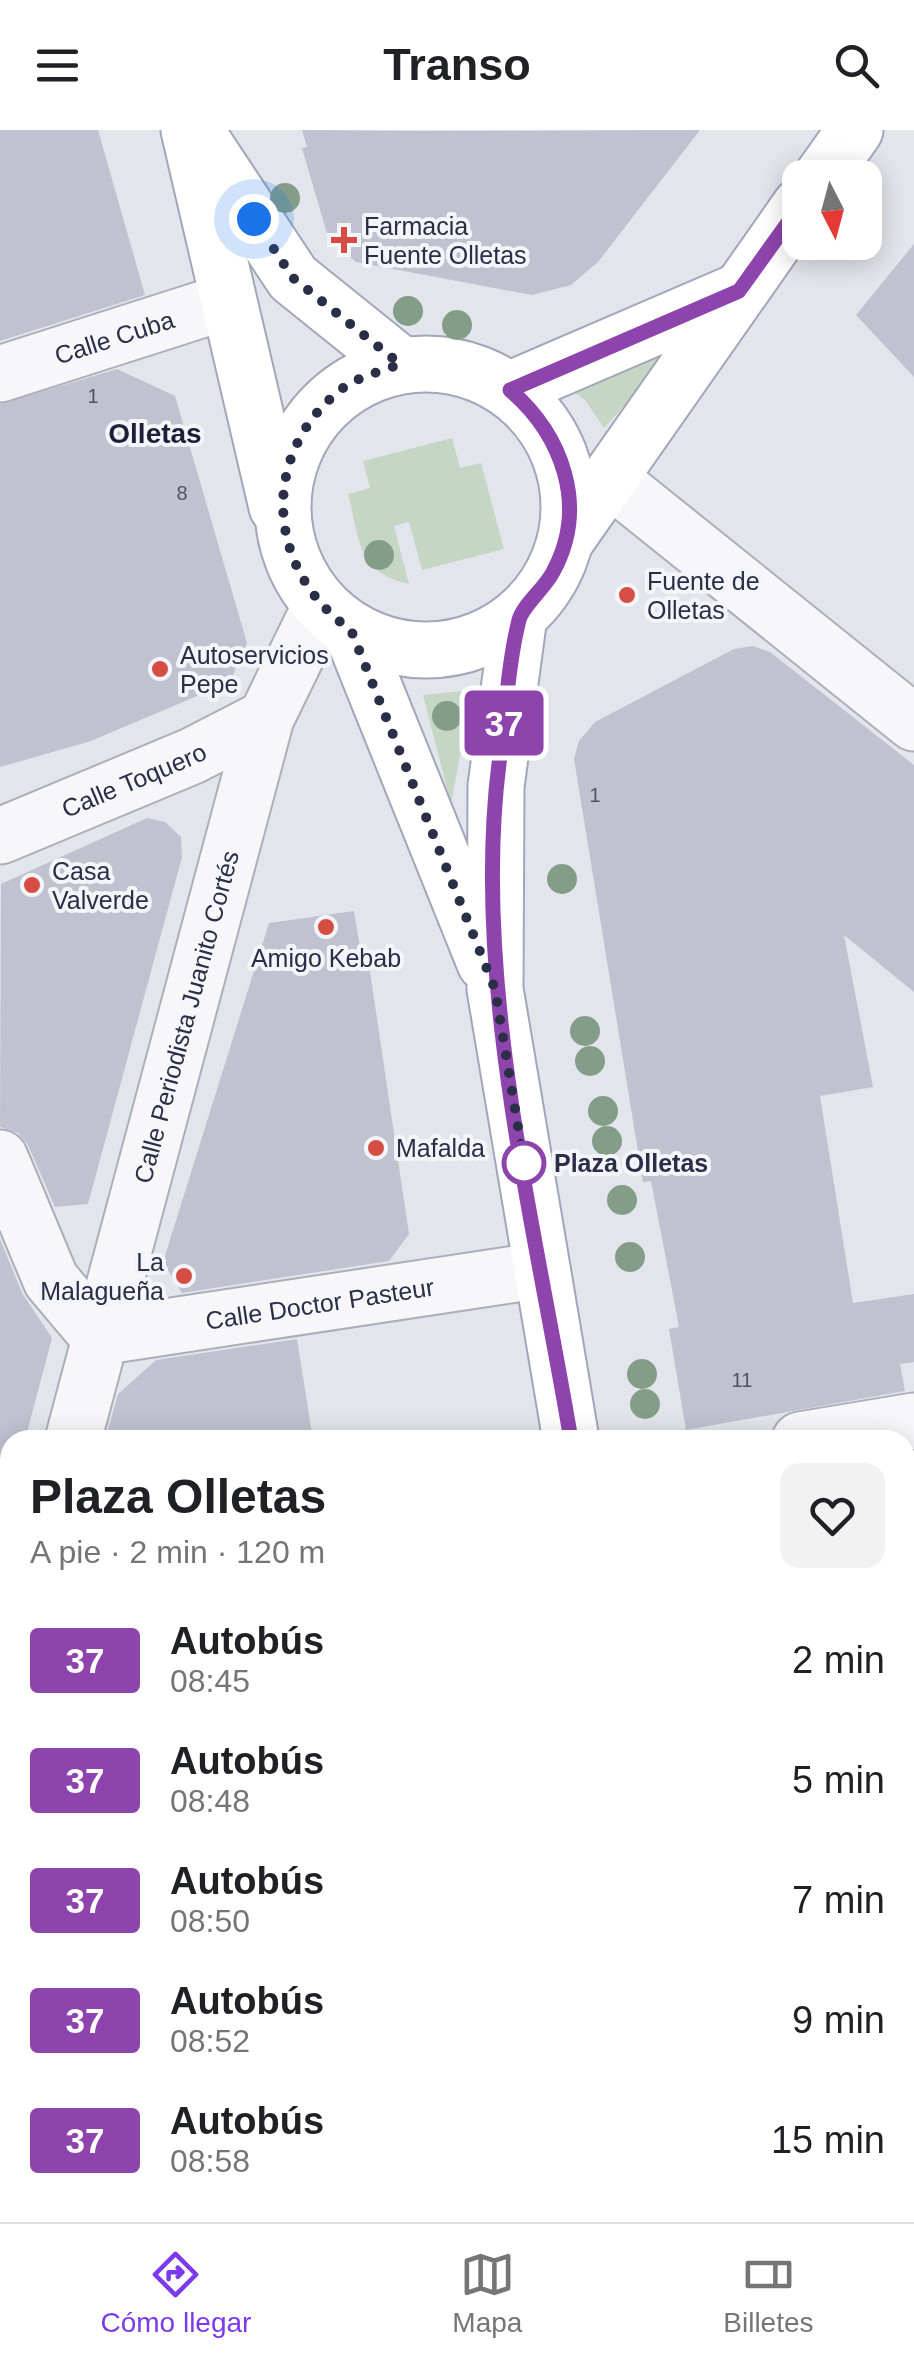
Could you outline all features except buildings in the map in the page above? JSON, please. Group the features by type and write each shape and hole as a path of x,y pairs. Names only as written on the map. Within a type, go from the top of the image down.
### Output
{"main road":[{"path":"192,130 287,546 300,578 336,618 495,989"},
{"path":"192,130 293,278 400,364"},
{"path":"833,160 854,130"},
{"path":"336,618 408,649 467,645 519,616 540,594 566,540 782,231"},
{"path":"510,390 739,291"},
{"path":"287,546 282,487 302,431 344,386 400,364 458,366 510,390 535,412 554,440 568,488 566,540"},
{"path":"519,616 496,786 495,989 569,1430"}],"street":[{"name":"Calle Cuba","path":"0,374 228,301"},
{"path":"610,479 914,723"},
{"name":"Calle Periodista Juanito Cortés","path":"76,1430 266,718 336,618"},
{"name":"Calle Toquero","path":"0,836 192,756 266,718"},
{"path":"0,1158 51,1280 99,1337"},
{"name":"Calle Doctor Pasteur","path":"99,1337 542,1270"},
{"path":"860,1430 914,1421"}],"green space":[{"path":"702,320 604,428 585,400 568,388"},
{"path":"452,438 460,468 481,463 504,549 422,570 409,522 394,526 409,584 392,579 379,571 363,552 348,494 370,488 363,461"},
{"path":"472,690 451,804 423,695"}],"bus line":[{"name":"37","path":"569,1430 495,989 496,786 519,616 540,594 556,568 566,540 570,505 566,472 554,440 535,412 510,390 739,291 782,231"}],"place":[{"name":"Farmacia Fuente Olletas","path":"344,240"},
{"name":"Fuente de Olletas","path":"627,595"},
{"name":"Autoservicios Pepe","path":"160,669"},
{"name":"Casa Valverde","path":"32,885"},
{"name":"Amigo Kebab","path":"326,927"},
{"name":"Mafalda","path":"376,1148"},
{"name":"Plaza Olletas","path":"524,1163"},
{"name":"La Malagueña","path":"184,1276"}],"district":[{"name":"Olletas","path":"155,433"}],"route":[{"path":"254,219 293,278 400,364 344,386 302,431 282,487 287,546 300,578 320,606 351,630 495,989 524,1163"}]}
